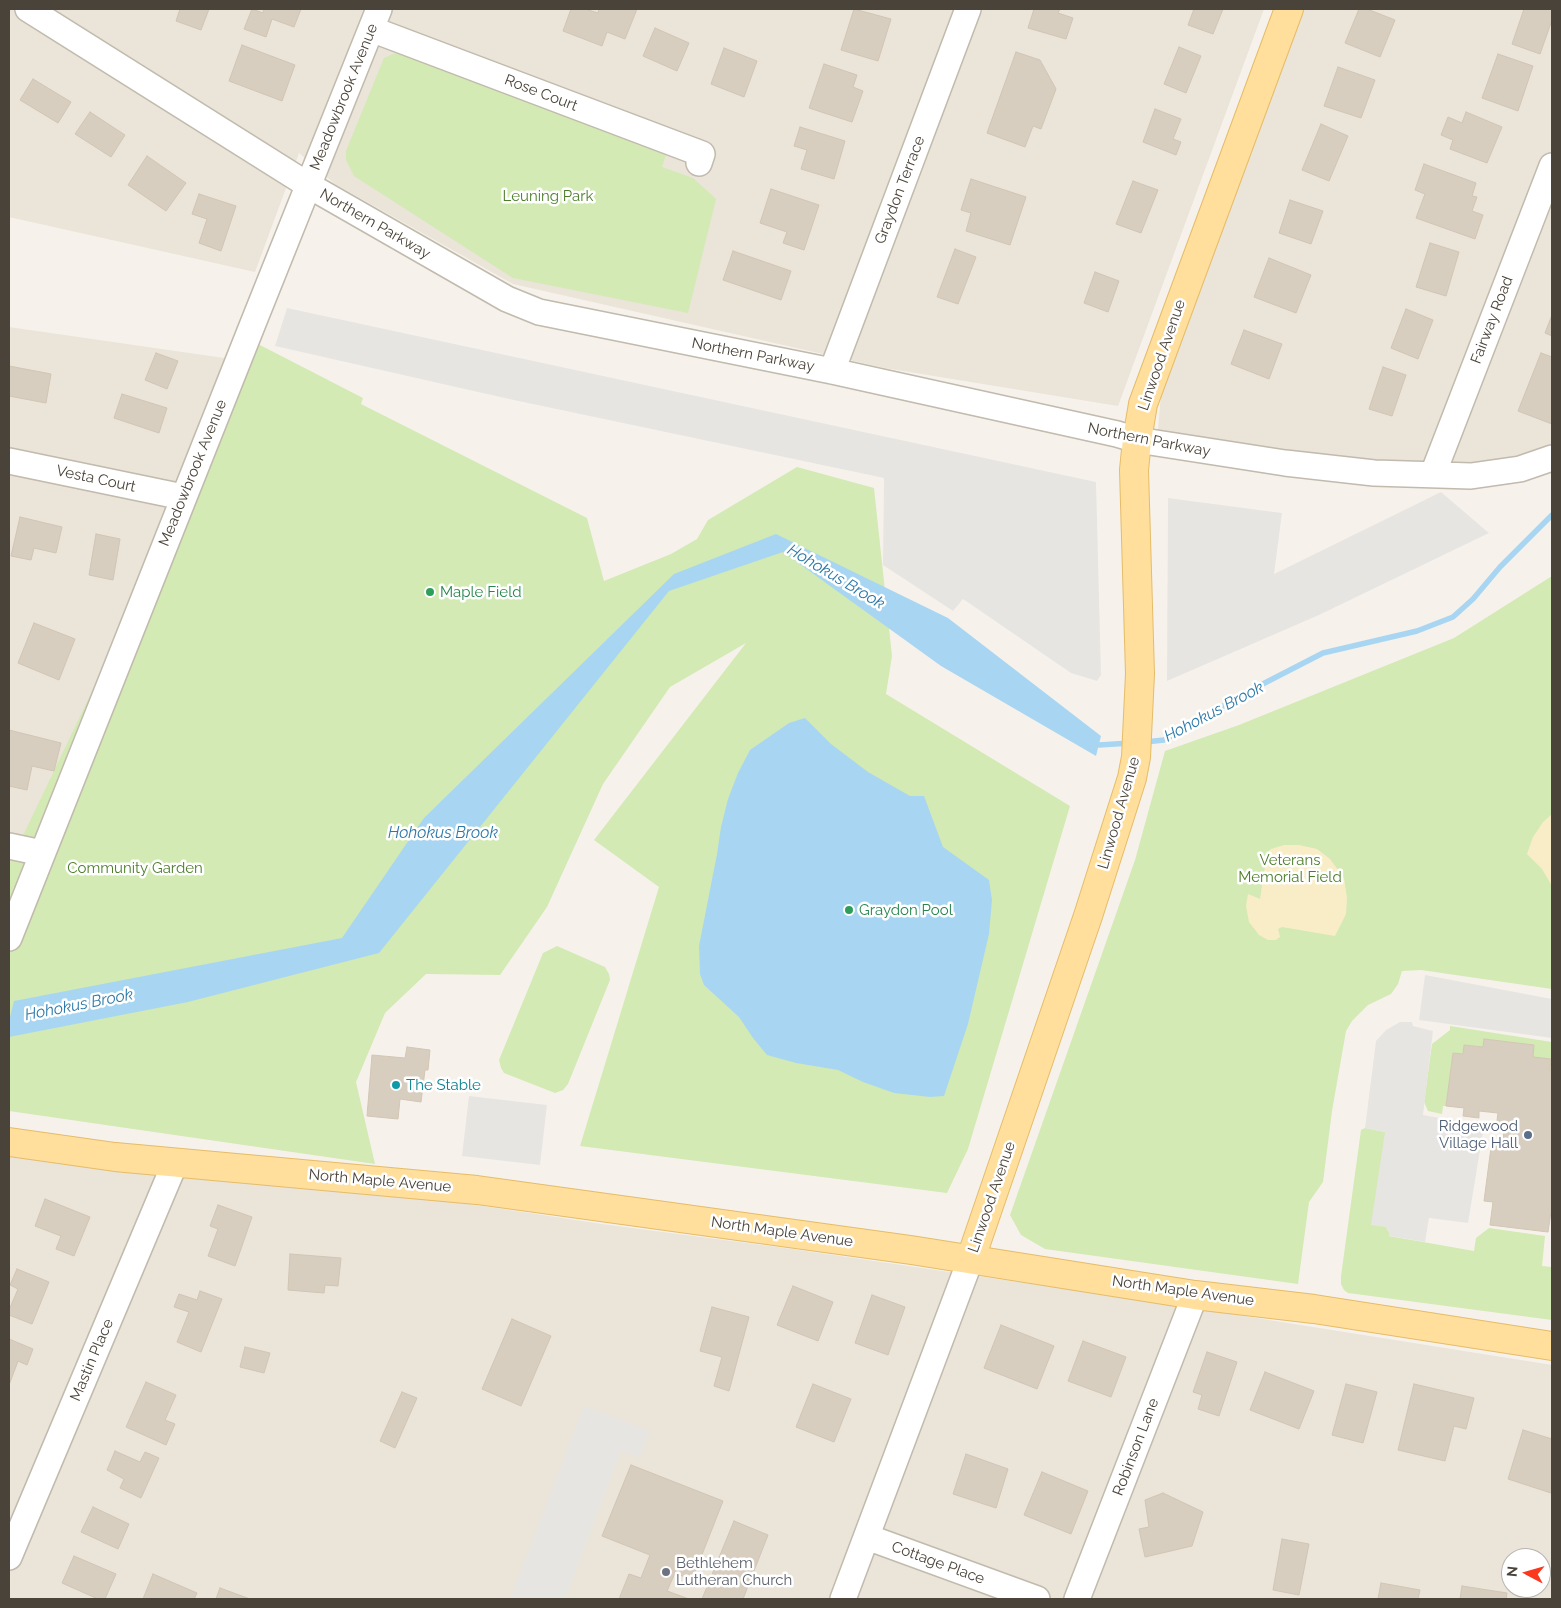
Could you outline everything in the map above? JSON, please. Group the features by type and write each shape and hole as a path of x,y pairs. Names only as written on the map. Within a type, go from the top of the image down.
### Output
{"main road":[{"name":"Linwood Avenue","path":"971,1258 1088,916 1132,778 1136,757 1140,702 1134,470 1143,404 1289,9"},
{"name":"North Maple Avenue","path":"9,1142 115,1157 476,1190 971,1258 1195,1295 1314,1309 1552,1346"}],"street":[{"name":"Northern Parkway","path":"28,9 308,185 507,299 539,312 832,371 1137,440 1284,463 1374,473 1471,476 1520,469 1552,458"},
{"name":"Graydon Terrace","path":"832,371 968,9"},
{"name":"Meadowbrook Avenue","path":"9,938 183,497 375,19"},
{"name":"Rose Court","path":"375,19 702,154 699,163"},
{"name":"Fairway Road","path":"1433,474 1552,166"},
{"name":"Vesta Court","path":"9,460 183,497"},
{"path":"9,846 42,853"},
{"name":"Mastin Place","path":"9,1557 175,1163"},
{"name":"Linwood Avenue","path":"843,1599 971,1258"},
{"name":"Robinson Lane","path":"1076,1599 1195,1295"},
{"name":"Cottage Place","path":"867,1537 1037,1599"}],"shaded area":[{"path":"9,9 1264,9 1118,406 885,368 513,284 335,184 299,153 255,272 9,217"},
{"path":"1304,9 1552,9 1552,458 1471,476 1157,443 1161,393"},
{"path":"287,308 1096,482 1101,675 1097,681 1071,673 963,599 953,611 883,565 884,478 509,399 275,346"},
{"path":"9,327 238,360 9,938"},
{"path":"1441,492 1489,533 1319,615 1167,681 1168,498 1282,513 1274,574"},
{"path":"1425,975 1552,999 1552,1038 1419,1020"},
{"path":"1400,1022 1412,1022 1413,1026 1433,1031 1423,1115 1484,1126 1468,1223 1429,1218 1425,1242 1389,1236 1386,1227 1371,1225 1385,1132 1365,1128 1376,1041 1386,1030"},
{"path":"469,1096 547,1105 540,1165 462,1156"},
{"path":"9,1152 423,1197 1162,1303 1552,1365 1552,1599 9,1599"},
{"path":"584,1406 650,1431 639,1458 621,1451 565,1599 510,1599"}],"green space":[{"name":"Leuning Park","path":"403,53 667,151 662,167 693,178 716,199 688,313 513,278 354,176 346,160 346,151 384,58 393,54"},
{"name":"Community Garden","path":"258,344 363,398 361,404 587,518 604,581 671,554 697,539 708,520 797,467 874,488 892,656 886,694 1070,806 968,1149 947,1193 580,1146 659,887 594,840 746,643 670,687 603,784 547,907 500,975 426,974 385,1013 356,1082 375,1164 9,1111 9,865"},
{"name":"Veterans Memorial Field","path":"1552,576 1552,989 1421,970 1402,971 1398,984 1391,994 1368,1005 1352,1021 1346,1031 1332,1111 1323,1182 1309,1202 1298,1284 1045,1249 1021,1235 1010,1215 1135,860 1165,751 1239,725 1454,638"},
{"path":"557,946 605,967 610,980 568,1084 563,1090 555,1093 504,1073 499,1060 543,953"},
{"path":"1450,1026 1552,1042 1552,1071 1550,1070 1551,1059 1533,1057 1534,1045 1484,1039 1483,1047 1464,1045 1463,1054 1453,1053 1446,1106 1443,1106 1442,1114 1428,1111 1424,1102 1432,1044 1450,1030"},
{"path":"1365,1128 1385,1132 1386,1227 1389,1236 1474,1251 1476,1238 1489,1228 1545,1236 1542,1266 1552,1267 1552,1320 1348,1293 1344,1290 1341,1284 1341,1276 1361,1130"}],"sand":[{"path":"1552,814 1552,886 1542,869 1527,854 1533,837 1543,822"},
{"path":"1284,845 1299,845 1317,849 1330,859 1344,878 1347,898 1346,914 1335,936 1282,927 1278,929 1280,937 1276,940 1268,940 1259,935 1249,922 1246,906 1248,894 1260,899 1267,853 1271,849"}],"water":[{"name":"Hohokus Brook","path":"776,534 948,618 1101,736 1096,756 941,666 783,552 669,591 379,953 188,1002 9,1037 9,1021 14,1001 342,938 424,818 674,574"},
{"name":"Graydon Pool","path":"805,718 831,744 868,772 910,796 924,796 943,847 989,880 992,900 989,934 968,1024 944,1096 930,1097 894,1093 863,1082 838,1070 796,1063 767,1055 739,1017 704,985 700,974 699,946 728,799 738,773 750,750 789,723"}],"building":[{"path":"180,9 209,9 201,30 176,21"},
{"path":"252,9 263,13 264,9 301,9 294,27 272,19 266,37 244,29"},
{"path":"571,9 585,9 598,13 599,9 637,9 625,39 607,32 602,46 563,31"},
{"path":"854,9 891,19 878,61 841,50"},
{"path":"1034,9 1060,9 1058,13 1073,18 1066,39 1028,28"},
{"path":"1194,9 1223,9 1213,34 1188,25"},
{"path":"1359,9 1367,9 1395,20 1380,57 1345,43"},
{"path":"1524,9 1552,9 1552,20 1540,54 1512,44"},
{"path":"655,28 689,43 677,71 643,56"},
{"path":"242,45 295,65 282,101 229,81"},
{"path":"1179,47 1201,56 1186,93 1164,84"},
{"path":"724,48 757,61 744,97 711,84"},
{"path":"1016,52 1040,60 1056,89 1041,129 1033,126 1025,147 987,133"},
{"path":"1498,54 1533,66 1518,111 1482,98"},
{"path":"824,64 857,75 853,87 863,91 852,122 809,108"},
{"path":"1338,67 1375,80 1361,118 1324,106"},
{"path":"33,79 71,102 58,123 20,100"},
{"path":"1155,109 1181,119 1173,139 1181,142 1176,155 1143,142"},
{"path":"90,112 125,135 111,157 75,134"},
{"path":"1466,112 1502,127 1487,163 1450,149 1453,140 1441,135 1448,117 1462,123"},
{"path":"1321,124 1348,136 1329,181 1302,170"},
{"path":"800,127 845,141 834,179 801,169 807,150 794,146"},
{"path":"147,156 186,183 166,211 128,185"},
{"path":"1424,164 1476,183 1472,196 1477,197 1472,211 1483,215 1475,239 1416,218 1425,194 1415,190"},
{"path":"971,179 1026,197 1010,245 966,231 971,213 961,210"},
{"path":"1133,181 1158,190 1141,233 1116,224"},
{"path":"771,189 819,205 804,250 783,243 787,232 760,223"},
{"path":"199,194 236,206 221,251 199,243 207,219 192,214"},
{"path":"1290,200 1323,211 1311,244 1279,233"},
{"path":"1430,243 1459,252 1446,296 1416,287"},
{"path":"955,249 976,257 958,304 937,297"},
{"path":"733,251 791,271 781,300 723,280"},
{"path":"1269,258 1311,275 1296,313 1254,297"},
{"path":"1095,272 1119,281 1108,312 1084,303"},
{"path":"1406,309 1433,320 1418,359 1391,348"},
{"path":"1552,315 1552,336 1545,333"},
{"path":"1244,330 1282,344 1269,379 1231,364"},
{"path":"156,353 178,361 167,389 145,380"},
{"path":"1541,353 1552,357 1552,424 1518,411"},
{"path":"9,366 51,374 46,403 9,396"},
{"path":"1383,367 1406,375 1392,416 1369,409"},
{"path":"122,394 167,408 159,433 114,418"},
{"path":"20,517 62,527 56,553 34,548 31,560 11,556"},
{"path":"96,534 120,539 113,580 89,575"},
{"path":"34,623 75,639 59,680 18,663"},
{"path":"9,730 61,743 54,771 32,766 27,790 9,786"},
{"name":"Ridgewood Village Hall","path":"1484,1039 1534,1045 1533,1057 1551,1059 1552,1212 1548,1232 1490,1225 1493,1202 1484,1201 1492,1140 1503,1142 1504,1129 1496,1128 1498,1113 1479,1111 1479,1118 1463,1116 1464,1108 1446,1106 1453,1053 1463,1054 1464,1045 1483,1047"},
{"name":"The Stable","path":"407,1047 430,1050 428,1070 425,1070 421,1102 400,1099 398,1119 367,1116 372,1055 405,1058"},
{"path":"45,1199 90,1217 74,1256 56,1249 61,1236 35,1226"},
{"path":"218,1205 252,1217 235,1266 208,1256 218,1229 210,1226"},
{"path":"290,1254 341,1258 338,1286 325,1285 324,1293 288,1290"},
{"path":"17,1269 49,1282 32,1324 9,1315 9,1310 18,1289 10,1285"},
{"path":"793,1286 833,1302 818,1341 777,1325"},
{"path":"200,1291 222,1299 201,1352 177,1342 189,1312 174,1307 179,1294 197,1300"},
{"path":"872,1295 905,1307 888,1355 855,1343"},
{"path":"712,1307 749,1317 729,1391 714,1386 722,1357 700,1351"},
{"path":"512,1319 551,1336 521,1406 482,1389"},
{"path":"1001,1325 1054,1346 1037,1389 984,1368"},
{"path":"9,1339 33,1349 27,1365 18,1361 9,1385"},
{"path":"1083,1341 1126,1357 1111,1397 1068,1381"},
{"path":"245,1347 270,1353 264,1373 240,1367"},
{"path":"1207,1352 1237,1362 1219,1416 1198,1409 1202,1395 1193,1392"},
{"path":"1265,1372 1314,1391 1299,1429 1250,1410"},
{"path":"146,1382 176,1395 165,1420 175,1424 166,1445 126,1427"},
{"path":"813,1384 851,1399 834,1442 796,1427"},
{"path":"1346,1384 1377,1392 1363,1443 1332,1435"},
{"path":"1414,1384 1474,1398 1466,1429 1454,1426 1445,1461 1398,1450"},
{"path":"402,1392 417,1398 395,1448 380,1441"},
{"path":"1523,1430 1552,1439 1551,1493 1508,1479"},
{"path":"115,1451 140,1462 145,1452 159,1458 141,1498 120,1488 124,1479 107,1470"},
{"path":"966,1454 1008,1469 996,1508 953,1494"},
{"path":"631,1465 723,1501 692,1580 675,1573 667,1591 689,1599 619,1599 629,1574 641,1578 650,1555 602,1536"},
{"path":"1042,1472 1088,1491 1071,1534 1024,1515"},
{"path":"1163,1493 1203,1512 1192,1546 1145,1557 1139,1529 1149,1527 1145,1500"},
{"path":"93,1507 129,1524 118,1549 81,1532"},
{"path":"734,1521 768,1535 743,1599 702,1599"},
{"path":"1282,1539 1309,1544 1299,1595 1273,1590"},
{"path":"74,1556 116,1574 105,1599 98,1599 62,1583"},
{"path":"153,1574 197,1593 194,1599 143,1599"},
{"path":"1381,1583 1420,1590 1418,1599 1378,1599"},
{"path":"1462,1586 1501,1592 1501,1598 1506,1598 1506,1599 1460,1599"},
{"path":"220,1588 250,1599 216,1599"}],"waterway":[{"name":"Hohokus Brook","path":"1145,742 1164,740 1253,689 1323,653 1417,631 1453,617 1473,599 1500,567 1552,515"},
{"name":"Hohokus Brook","path":"1094,742 1099,745 1131,743"}],"place":[{"name":"Maple Field","path":"430,592"},
{"name":"Graydon Pool","path":"849,910"},
{"name":"The Stable","path":"396,1085"},
{"name":"Ridgewood Village Hall","path":"1528,1135"},
{"name":"Bethlehem Lutheran Church","path":"666,1572"}]}
